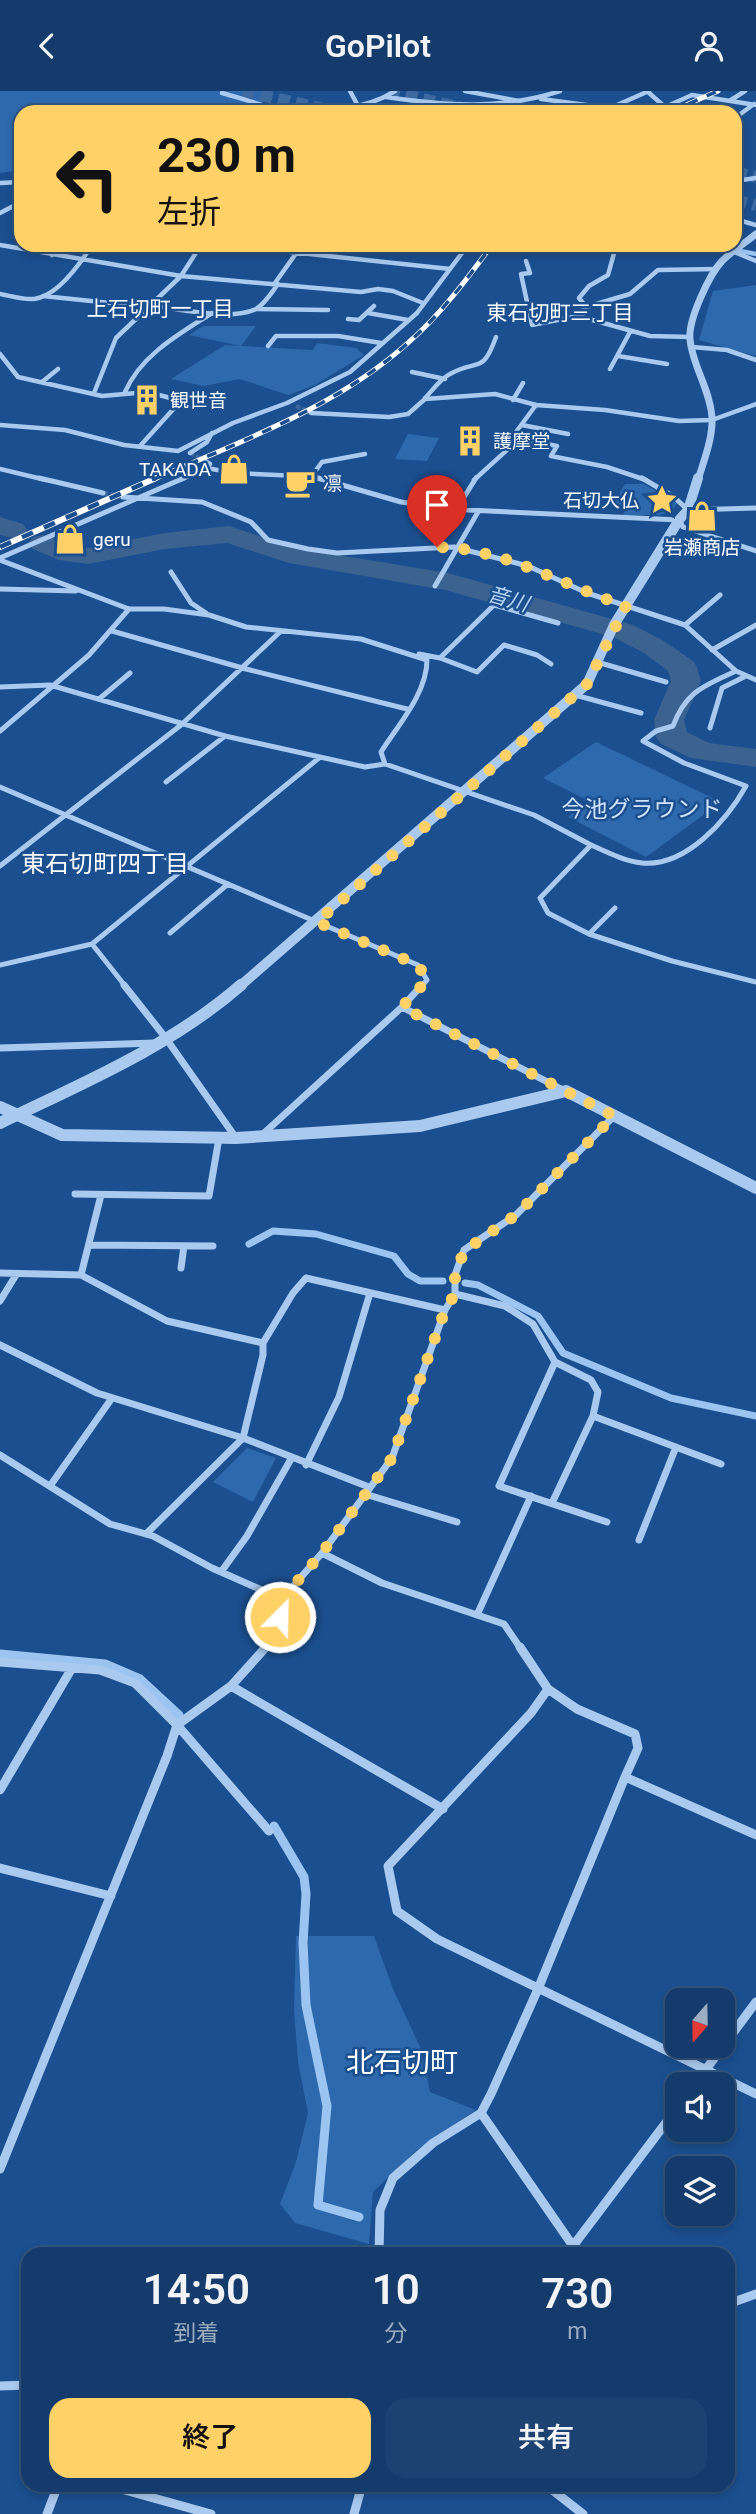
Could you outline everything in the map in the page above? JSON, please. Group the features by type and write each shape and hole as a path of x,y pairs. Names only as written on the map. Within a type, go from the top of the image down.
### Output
{"street":[{"path":"350,91 357,104 386,97 458,105"},
{"path":"386,97 395,91"},
{"path":"464,91 526,103"},
{"path":"501,105 526,103 560,91"},
{"path":"616,105 648,91 663,105"},
{"path":"731,100 746,91"},
{"path":"222,93 270,105"},
{"path":"670,105 692,95 755,104"},
{"path":"540,99 586,105"},
{"path":"742,244 756,234"},
{"path":"746,241 756,243"},
{"path":"36,252 181,276 361,292 389,288 424,303"},
{"path":"52,255 55,252"},
{"path":"0,294 34,299 43,296 84,261 88,252"},
{"path":"94,393 116,338 181,276 196,252"},
{"path":"257,309 297,252 450,269"},
{"path":"0,425 65,430 124,445 178,451 212,432 287,403 350,372 424,303 463,252"},
{"path":"586,307 579,298 589,286 608,275 615,252"},
{"path":"0,1123 124,1063 207,1015 317,922 587,684 612,629 679,520 688,510 707,452 712,420 709,397 692,347 692,321 717,269 731,252"},
{"path":"734,252 756,261"},
{"path":"526,261 530,273 521,274 532,325 578,316 650,336 691,337"},
{"path":"578,316 586,307 630,294 658,270 717,269"},
{"path":"43,296 213,312 257,309 328,310"},
{"path":"348,319 359,320 374,306"},
{"path":"125,392 128,382 172,337 213,312"},
{"path":"368,313 408,320"},
{"path":"268,347 282,328"},
{"path":"610,369 630,332"},
{"path":"276,336 338,336 381,343"},
{"path":"311,413 350,417 410,414 452,372 481,367 489,357 496,337"},
{"path":"692,347 727,350 756,360"},
{"path":"0,354 18,377 102,396 125,392 159,394 174,399 178,404 141,446"},
{"path":"618,356 667,364"},
{"path":"42,381 58,369"},
{"path":"412,372 444,379"},
{"path":"513,400 523,383"},
{"path":"425,399 495,394 536,405 605,410 679,421 712,420 756,404"},
{"path":"287,403 296,406"},
{"path":"519,439 516,432 536,405"},
{"path":"522,425 568,434"},
{"path":"190,453 207,442 212,432"},
{"path":"519,439 557,446 551,456 611,468 649,480 680,501 688,510"},
{"path":"456,510 474,480 519,439"},
{"path":"311,477 323,462 365,454"},
{"path":"205,461 210,464 207,468"},
{"path":"0,559 207,468 227,474 311,477 350,484 392,500 456,510 679,520"},
{"path":"0,469 103,493"},
{"path":"123,497 202,502 251,522 268,540 308,549 337,553 420,547 458,548 537,569 587,593 685,625 736,671 756,680"},
{"path":"688,510 756,508"},
{"path":"435,586 478,512"},
{"path":"679,520 683,527 756,551"},
{"path":"0,559 129,609 164,609 209,615 246,627 361,639 426,660 428,667 381,752 385,764"},
{"path":"171,572 191,603 209,615"},
{"path":"0,589 16,587 36,591 87,591"},
{"path":"685,625 720,595"},
{"path":"440,658 494,605 558,623"},
{"path":"0,731 50,685 89,655 129,609"},
{"path":"712,650 756,625"},
{"path":"112,631 246,669 407,709"},
{"path":"0,866 185,723 246,669 281,631"},
{"path":"417,656 421,653 440,658 477,672 504,645 537,655 551,664"},
{"path":"597,662 666,682"},
{"path":"0,687 50,685 225,736 365,767 385,764 534,815 591,845 647,863 670,858 708,836 740,798 746,786 684,763 643,741 656,731 673,726 687,696 736,671"},
{"path":"99,699 130,673"},
{"path":"710,728 722,688 746,676"},
{"path":"575,695 641,713"},
{"path":"166,782 225,736"},
{"path":"0,965 92,944 319,758"},
{"path":"0,787 418,965 427,980 402,1007 260,1137"},
{"path":"591,845 540,898 548,913 589,934 671,961 756,982"},
{"path":"170,933 229,884"},
{"path":"589,934 615,908"},
{"path":"92,944 160,1040 236,1138"},
{"path":"402,1007 756,1188"},
{"path":"0,1048 160,1040"},
{"path":"0,1107 62,1135 236,1138 420,1126 566,1091"},
{"path":"0,2169 177,1725 231,1686 278,1634 282,1599 322,1553 392,1458 445,1310 455,1294 455,1275 464,1251 516,1215 614,1116"},
{"path":"75,1194 209,1196 219,1138"},
{"path":"81,1276 101,1195"},
{"path":"89,1245 213,1246"},
{"path":"181,1268 184,1246"},
{"path":"0,1273 81,1276 167,1321 262,1343"},
{"path":"0,1301 16,1275"},
{"path":"146,1534 243,1438 263,1355 262,1343 273,1332 295,1288 306,1277 445,1310"},
{"path":"306,1465 339,1397 370,1293"},
{"path":"455,1294 505,1306 533,1324 555,1362 591,1380 598,1392 593,1416 552,1503"},
{"path":"0,1345 93,1391 243,1438 367,1490 457,1522"},
{"path":"555,1362 499,1486 607,1522"},
{"path":"50,1486 112,1398"},
{"path":"593,1416 721,1464"},
{"path":"639,1539 676,1447"},
{"path":"0,1454 110,1524 146,1534 220,1572 282,1599"},
{"path":"220,1572 247,1536 291,1459"},
{"path":"477,1615 531,1496"},
{"path":"322,1553 382,1583 504,1624 548,1689 577,1709 635,1734 638,1748 538,1989 481,2113 433,2143 393,2178 380,2210 379,2247"},
{"path":"0,1663 100,1670 135,1683 177,1725 269,1831"},
{"path":"0,1790 72,1668"},
{"path":"231,1686 443,1809"},
{"path":"548,1689 531,1713 388,1866 397,1911 437,1939 756,2094"},
{"path":"625,1777 756,1835"},
{"path":"0,1868 111,1896"},
{"path":"704,2072 756,2002"},
{"path":"481,2113 573,2246 665,2124"},
{"path":"735,2302 756,2294"},
{"path":"0,2386 21,2385"},
{"path":"47,2514 55,2492"},
{"path":"132,2492 211,2514"},
{"path":"354,2514 360,2492"},
{"path":"555,2492 583,2514"}],"green space":[{"path":"0,91 264,91 267,100 254,105 14,105 14,171 0,173"},
{"path":"756,285 756,356 699,340 713,291"},
{"path":"203,326 256,326 241,346 189,335"},
{"path":"317,343 356,348 364,355 315,385 288,395 240,379 204,386 171,379 225,345 313,350"},
{"path":"408,434 439,438 427,461 395,459"},
{"path":"625,484 644,484 677,503 672,512 658,515 623,515 626,508 612,506"},
{"name":"今池グラウンド","path":"596,742 721,802 646,857 568,817 589,801 543,778"},
{"path":"247,1448 276,1458 253,1502 213,1482"},
{"path":"296,1936 374,1936 393,1989 421,2049 430,2092 476,2110 418,2149 373,2192 369,2244 295,2223 280,2204 296,2162 308,2113 298,2062 294,2010"}],"waterway":[{"path":"742,251 756,254"},
{"name":"音川","path":"0,525 13,530"},
{"name":"音川","path":"43,543 69,554 88,556 165,541 229,534 289,555 448,582 623,631 654,647 682,667 686,681 669,720 672,737 702,751 756,758"},
{"path":"249,1244 273,1231 316,1234 394,1256 408,1274 420,1281 443,1281"},
{"path":"465,1283 478,1285 538,1316 563,1353 671,1398 756,1416"},
{"path":"0,1654 105,1664 140,1679 179,1715"},
{"path":"274,1826 304,1877 306,1894 303,1943 306,2005 327,2106 318,2205 359,2217"}],"tunnel":[{"path":"243,91 306,105"},
{"path":"388,91 449,105"},
{"path":"742,174 756,177"},
{"path":"742,202 756,205"},
{"path":"296,406 311,413"},
{"path":"190,453 205,461"},
{"path":"103,493 123,497"}],"railway":[{"path":"686,105 718,91"},
{"path":"152,480 253,437 351,386 381,365 432,320 487,252"},
{"path":"0,547 156,478"}],"place":[{"name":"観世音","path":"147,400"},
{"name":"護摩堂","path":"470,441"},
{"name":"TAKADA","path":"234,469"},
{"name":"凛","path":"300,483"},
{"name":"石切大仏","path":"662,500"},
{"name":"岩瀬商店","path":"702,516"},
{"name":"geru","path":"70,539"}],"district":[{"name":"上石切町一丁目","path":"160,309"},
{"name":"東石切町三丁目","path":"560,313"},
{"name":"東石切町四丁目","path":"105,864"},
{"name":"北石切町","path":"402,2062"}],"route":[{"path":"280,1617 282,1599 322,1553 392,1458 445,1310 455,1294 455,1275 464,1251 516,1215 614,1116 402,1007 427,980 418,965 317,922 587,684 614,625 626,606 566,585 528,566 458,548 437,547"}]}
